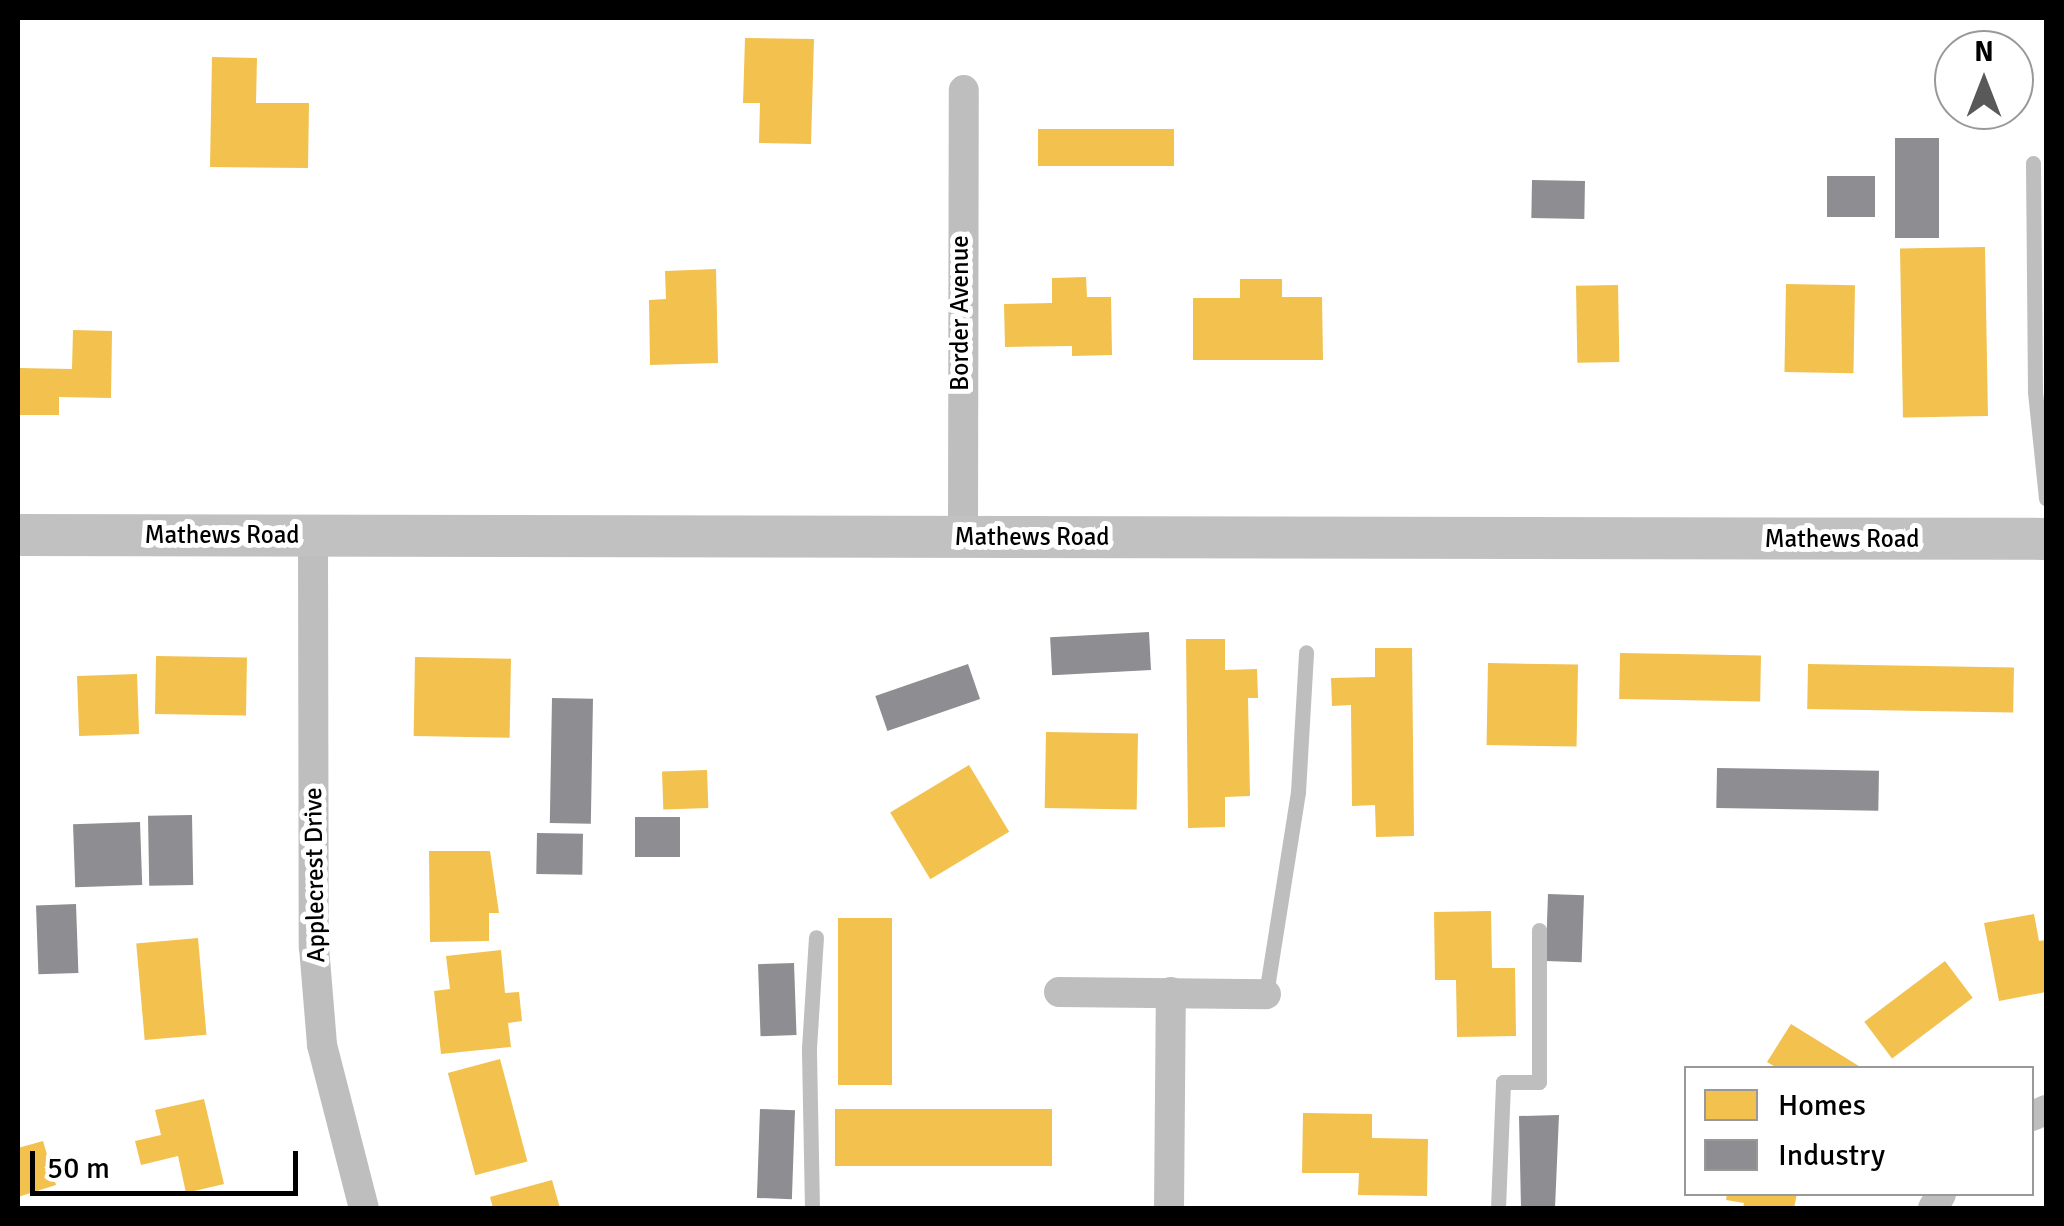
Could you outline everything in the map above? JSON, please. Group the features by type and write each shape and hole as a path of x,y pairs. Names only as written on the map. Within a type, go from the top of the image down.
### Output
{"street":[{"name":"Border Avenue","path":"963,537 964,90"},
{"name":"Mathews Road","path":"18,535 2046,539"},
{"name":"Applecrest Drive","path":"313,536 314,947 322,1046 364,1208"},
{"path":"1058,992 1266,994"},
{"path":"1169,1208 1171,992"}],"lane":[{"path":"2033,163 2035,392 2046,498"},
{"path":"1266,994 1298,792 1306,652"},
{"path":"1498,1208 1503,1082 1539,1082 1539,930"},
{"path":"812,1208 809,1048 816,937"}],"building: Homes":[{"path":"745,38 814,39 811,144 759,143 760,103 743,103"},
{"path":"212,57 257,58 256,103 309,103 308,168 210,167"},
{"path":"1038,129 1174,129 1174,166 1038,166"},
{"path":"1985,247 1988,416 1903,417 1900,248"},
{"path":"716,269 718,363 650,365 649,300 666,299 665,271"},
{"path":"1086,277 1087,297 1111,297 1112,355 1072,356 1072,346 1005,347 1004,304 1052,303 1052,278"},
{"path":"1240,279 1282,279 1282,297 1322,297 1323,360 1193,360 1193,298 1240,298"},
{"path":"1786,284 1855,285 1853,373 1784,372"},
{"path":"1618,285 1619,362 1577,363 1576,286"},
{"path":"73,330 112,331 111,398 59,397 59,415 18,415 18,368 72,369"},
{"path":"1186,639 1225,639 1225,670 1257,669 1258,698 1248,698 1250,796 1225,797 1225,827 1188,828"},
{"path":"1375,648 1412,648 1414,836 1376,837 1375,805 1352,806 1351,705 1332,706 1331,678 1375,677"},
{"path":"1620,653 1761,655 1760,701 1619,699"},
{"path":"156,656 247,658 246,716 155,714"},
{"path":"415,657 511,659 510,738 414,736"},
{"path":"1488,663 1578,665 1577,747 1487,745"},
{"path":"1808,664 2014,668 2013,713 1807,709"},
{"path":"137,674 139,734 79,736 77,676"},
{"path":"1046,732 1138,734 1137,810 1045,808"},
{"path":"969,765 1009,832 930,879 890,812"},
{"path":"707,770 708,808 663,810 662,772"},
{"path":"429,851 490,851 499,913 489,913 489,941 430,942"},
{"path":"1491,911 1492,968 1515,968 1516,1036 1457,1037 1456,980 1435,980 1434,912"},
{"path":"2034,914 2039,941 2046,940 2046,992 1999,1001 1984,923"},
{"path":"838,918 892,918 892,1085 838,1085"},
{"path":"198,938 206,1035 145,1040 136,943"},
{"path":"501,950 505,993 519,992 522,1021 508,1023 511,1047 441,1054 434,991 450,989 446,956"},
{"path":"1945,961 1973,998 1892,1059 1864,1022"},
{"path":"1791,1024 1859,1066 1774,1066 1767,1062"},
{"path":"500,1059 527,1161 475,1175 448,1073"},
{"path":"204,1099 224,1184 186,1193 178,1156 141,1165 135,1141 161,1135 155,1110"},
{"path":"835,1109 1052,1109 1052,1166 835,1166"},
{"path":"1303,1113 1372,1114 1372,1138 1428,1139 1427,1196 1358,1195 1359,1173 1302,1173"},
{"path":"43,1141 56,1185 18,1197 18,1148"},
{"path":"552,1180 560,1208 493,1208 490,1197"},
{"path":"1727,1196 1797,1196 1794,1208 1743,1208 1744,1203 1726,1200"}],"building: Industry":[{"path":"1895,138 1939,138 1939,238 1895,238"},
{"path":"1827,176 1875,176 1875,217 1827,217"},
{"path":"1532,180 1585,181 1584,219 1531,218"},
{"path":"1149,632 1151,670 1052,675 1050,637"},
{"path":"968,664 980,699 887,731 875,696"},
{"path":"552,698 593,699 591,824 550,823"},
{"path":"1717,768 1879,771 1878,811 1716,808"},
{"path":"192,815 193,885 149,886 148,816"},
{"path":"635,817 680,817 680,857 635,857"},
{"path":"140,822 142,885 75,887 73,824"},
{"path":"537,833 583,834 582,875 536,874"},
{"path":"1548,894 1584,895 1582,962 1546,961"},
{"path":"76,904 78,973 38,974 36,905"},
{"path":"794,963 797,1035 761,1036 758,964"},
{"path":"760,1109 795,1110 792,1199 757,1198"},
{"path":"1559,1115 1555,1208 1521,1208 1519,1116"}]}
